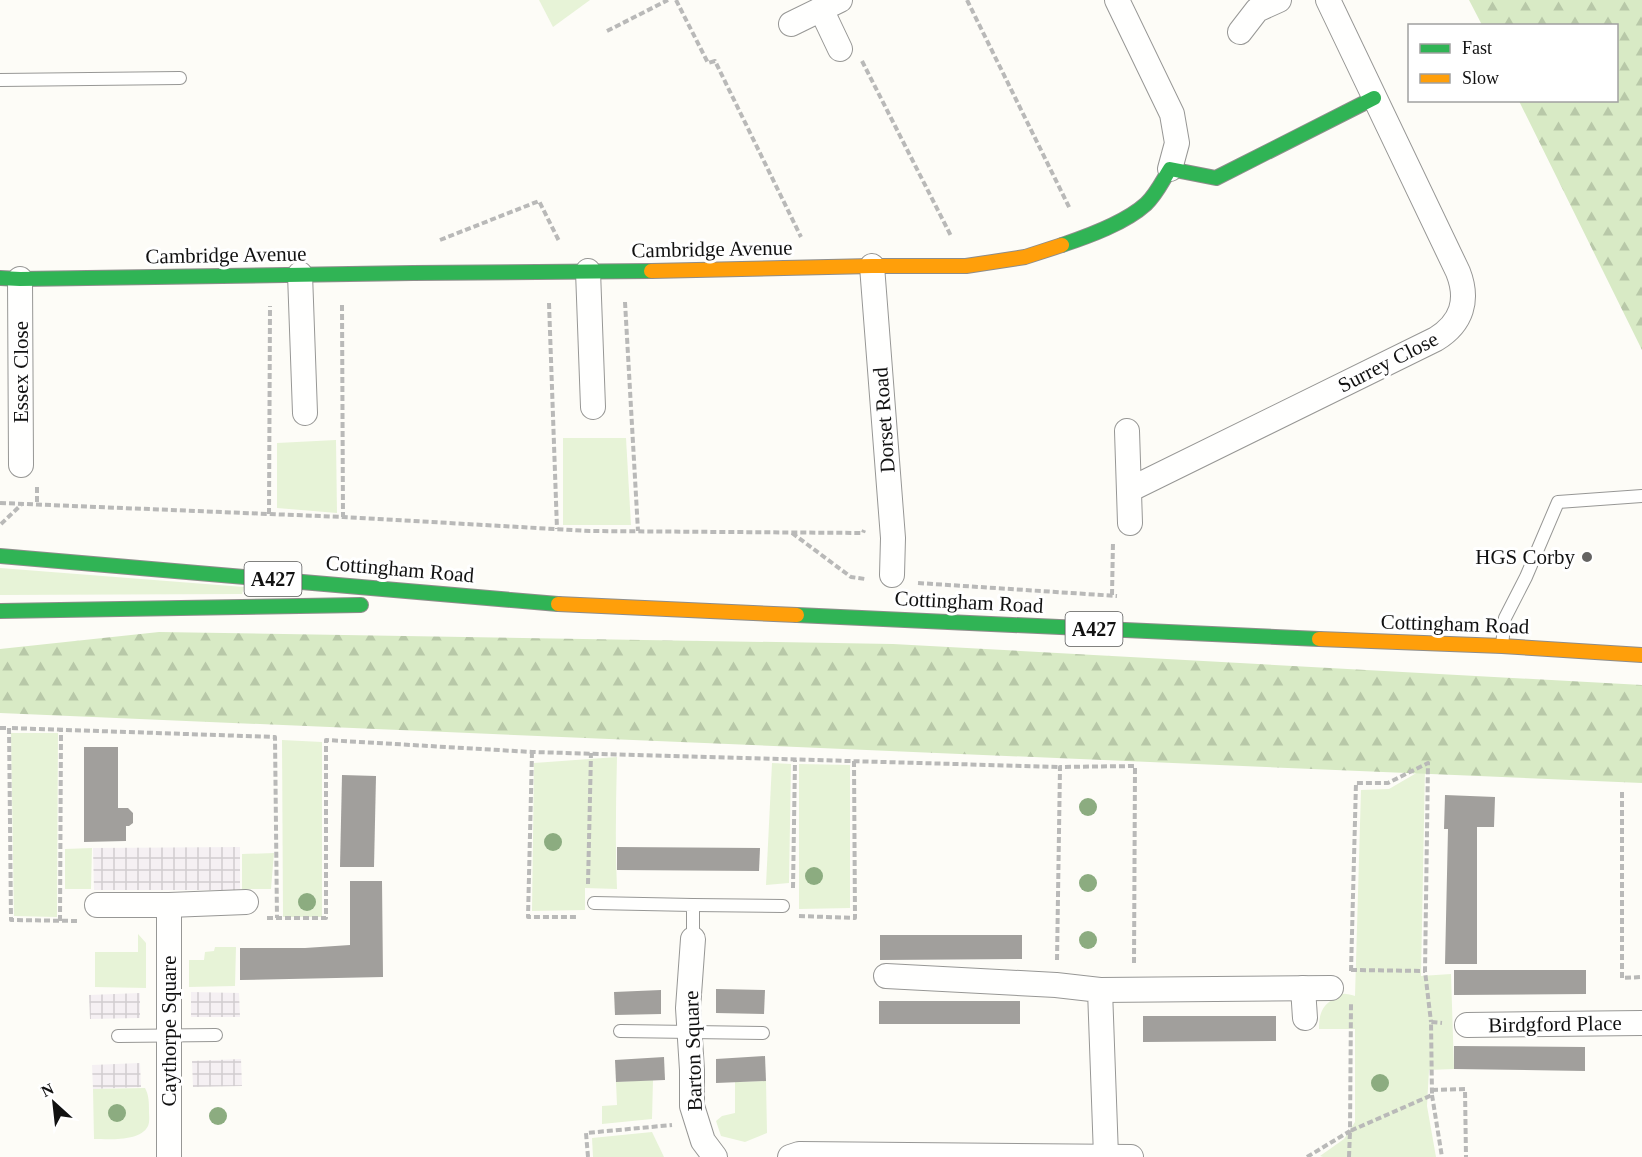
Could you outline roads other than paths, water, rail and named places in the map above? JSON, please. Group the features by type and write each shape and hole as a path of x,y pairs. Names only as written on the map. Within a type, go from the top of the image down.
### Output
{"main road":[{"path":"1170,169 1216,177 1374,98"},
{"name":"Cambridge Avenue","path":"10,279 966,266 1025,257 1084,238 1118,222 1146,203 1170,169"},
{"name":"Cottingham Road","path":"0,556 546,603 1502,646 1642,655"},
{"name":"Cottingham Road","path":"404,605 546,603"},
{"name":"Cottingham Road","path":"0,611 380,605"}],"street":[{"path":"1117,0 1172,114 1177,143 1170,169"},
{"path":"1240,33 1257,10 1279,0"},
{"name":"Surrey Close","path":"1129,490 1422,347 1446,333 1454,325 1463,304 1462,283 1328,0"},
{"path":"791,24 830,5 840,49"},
{"name":"Dorset Road","path":"873,266 893,538 881,577"},
{"path":"581,271 593,407"},
{"path":"300,274 305,413"},
{"name":"Essex Close","path":"10,279 21,465"},
{"path":"1127,430 1130,523"},
{"path":"98,905 169,905 252,910"},
{"name":"Caythorpe Square","path":"169,905 169,1157"},
{"name":"Barton Square","path":"693,939 688,1008 692,1106 702,1141 715,1157"},
{"path":"886,976 1056,985 1100,990 1341,988"},
{"path":"1303,988 1305,1018"},
{"path":"1100,990 1106,1156"},
{"name":"Birdgford Place","path":"1467,1025 1642,1023"},
{"path":"790,1157 799,1154 1131,1157"}],"lane":[{"path":"0,80 180,78"},
{"path":"1502,646 1505,618 1526,577 1558,502 1642,496"},
{"path":"591,902 783,906"},
{"path":"693,904 693,939"},
{"path":"620,1031 763,1033"},
{"path":"118,1036 216,1035"}],"place":[{"name":"HGS Corby","path":"1587,557"}]}
